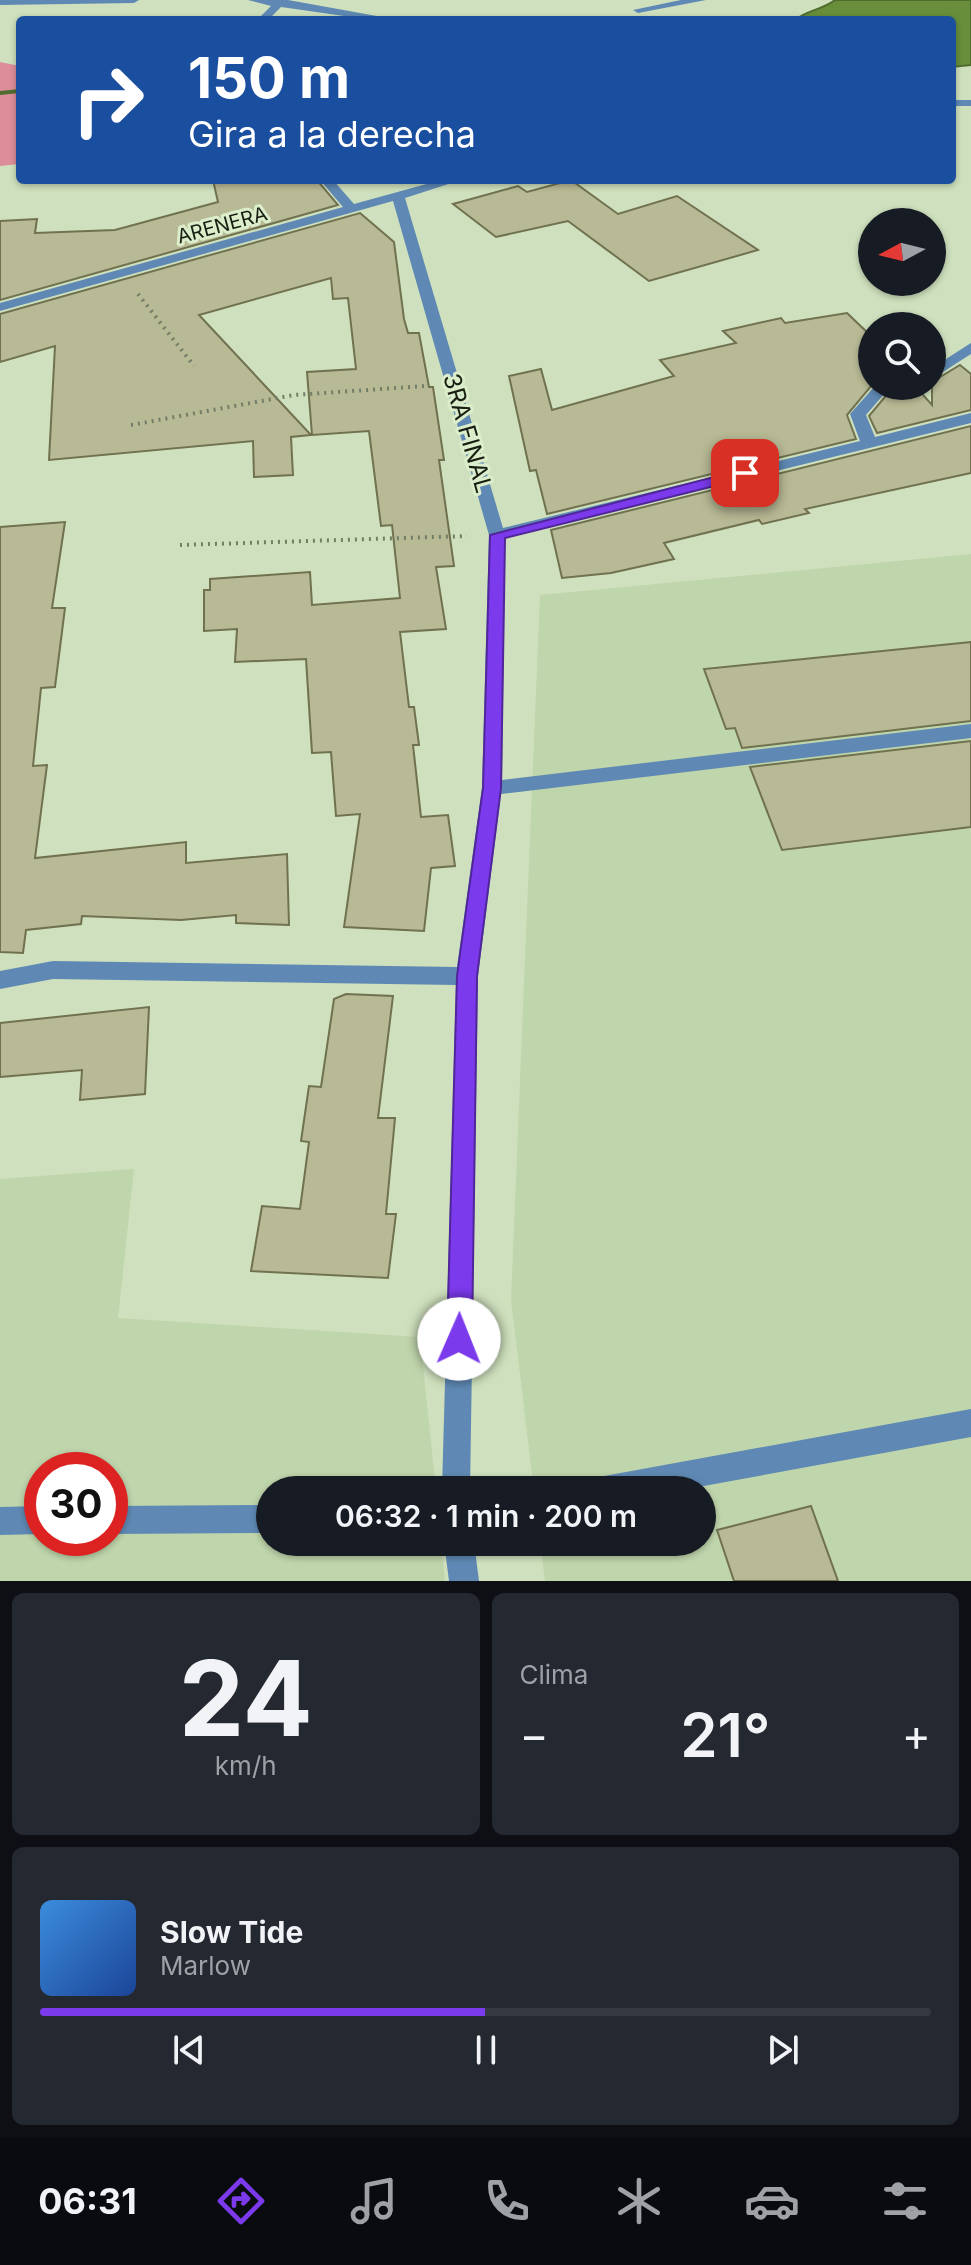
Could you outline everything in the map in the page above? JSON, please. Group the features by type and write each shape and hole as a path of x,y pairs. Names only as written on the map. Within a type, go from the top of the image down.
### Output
{"street":[{"path":"0,2 134,0"},
{"path":"253,0 282,1 370,16"},
{"path":"634,5 701,0"},
{"path":"266,16 282,1"},
{"path":"329,184 352,210"},
{"name":"ARENERA","path":"0,307 441,184"},
{"name":"3RA FINAL","path":"398,196 497,535 492,788 467,976 456,1476"},
{"path":"946,365 971,347"},
{"path":"869,443 858,414 870,400"},
{"path":"497,535 971,418"},
{"path":"492,788 971,731"},
{"path":"0,980 53,970 467,976"},
{"path":"681,1476 971,1423"},
{"path":"128,1520 256,1519"},
{"path":"0,1521 24,1520"},
{"path":"461,1556 464,1581"}],"path":[{"path":"121,273 194,366"},
{"path":"131,425 294,395 453,384"},
{"path":"180,545 497,535"}],"shaded area":[{"path":"835,0 971,0 971,65 956,67 956,16 801,16"},
{"path":"0,62 16,65 16,164 0,166"},
{"path":"971,554 971,1581 545,1581 542,1556 716,1556 716,1476 532,1476 511,1300 540,595"},
{"path":"134,1169 118,1318 420,1337 435,1476 256,1476 256,1556 442,1556 445,1581 0,1581 0,1179"}],"building":[{"path":"214,184 320,184 338,205 0,300 0,221 37,219 35,233 115,230 218,202"},
{"path":"556,184 577,184 618,214 677,196 758,250 649,281 568,221 496,237 453,204 518,186 527,192"},
{"path":"360,213 394,242 404,319 408,333 419,333 429,387 433,387 444,460 439,460 454,566 436,567 446,629 400,632 409,707 414,707 419,745 413,745 421,817 448,815 455,866 431,868 424,931 344,927 360,814 336,816 331,752 312,753 306,659 235,662 237,629 204,631 204,590 210,590 210,579 310,572 312,605 400,598 392,525 381,526 369,431 312,435 307,372 356,369 348,298 333,299 331,278 199,315 311,435 291,437 293,475 254,477 253,441 49,460 55,346 0,362 0,314"},
{"path":"847,313 858,324 860,400 847,415 856,439 547,514 536,470 530,471 509,376 541,369 552,410 674,376 660,360 736,343 723,331 781,318 785,323"},
{"path":"960,365 971,374 971,410 877,433 869,416 882,400 928,400 932,405 932,400 946,400 946,374"},
{"path":"971,426 971,473 805,509 809,513 762,524 759,520 664,543 674,559 611,573 562,578 551,530"},
{"path":"65,522 52,608 65,608 55,687 41,688 33,766 47,765 35,858 186,842 186,863 287,854 289,925 236,923 236,915 181,920 82,916 81,924 26,930 23,953 0,952 0,527"},
{"path":"971,642 971,721 742,748 735,728 726,729 704,669"},
{"path":"971,741 971,827 782,850 750,767"},
{"path":"346,994 393,996 378,1118 395,1118 386,1214 396,1214 388,1278 251,1271 262,1206 300,1209 309,1142 301,1141 309,1086 321,1087 334,999"},
{"path":"149,1007 145,1094 80,1100 82,1070 0,1077 0,1023"},
{"path":"811,1506 838,1581 734,1581 717,1530"}],"waterway":[{"path":"0,93 16,91"}],"route":[{"path":"459,1339 467,976 492,788 497,535 745,473"}]}
